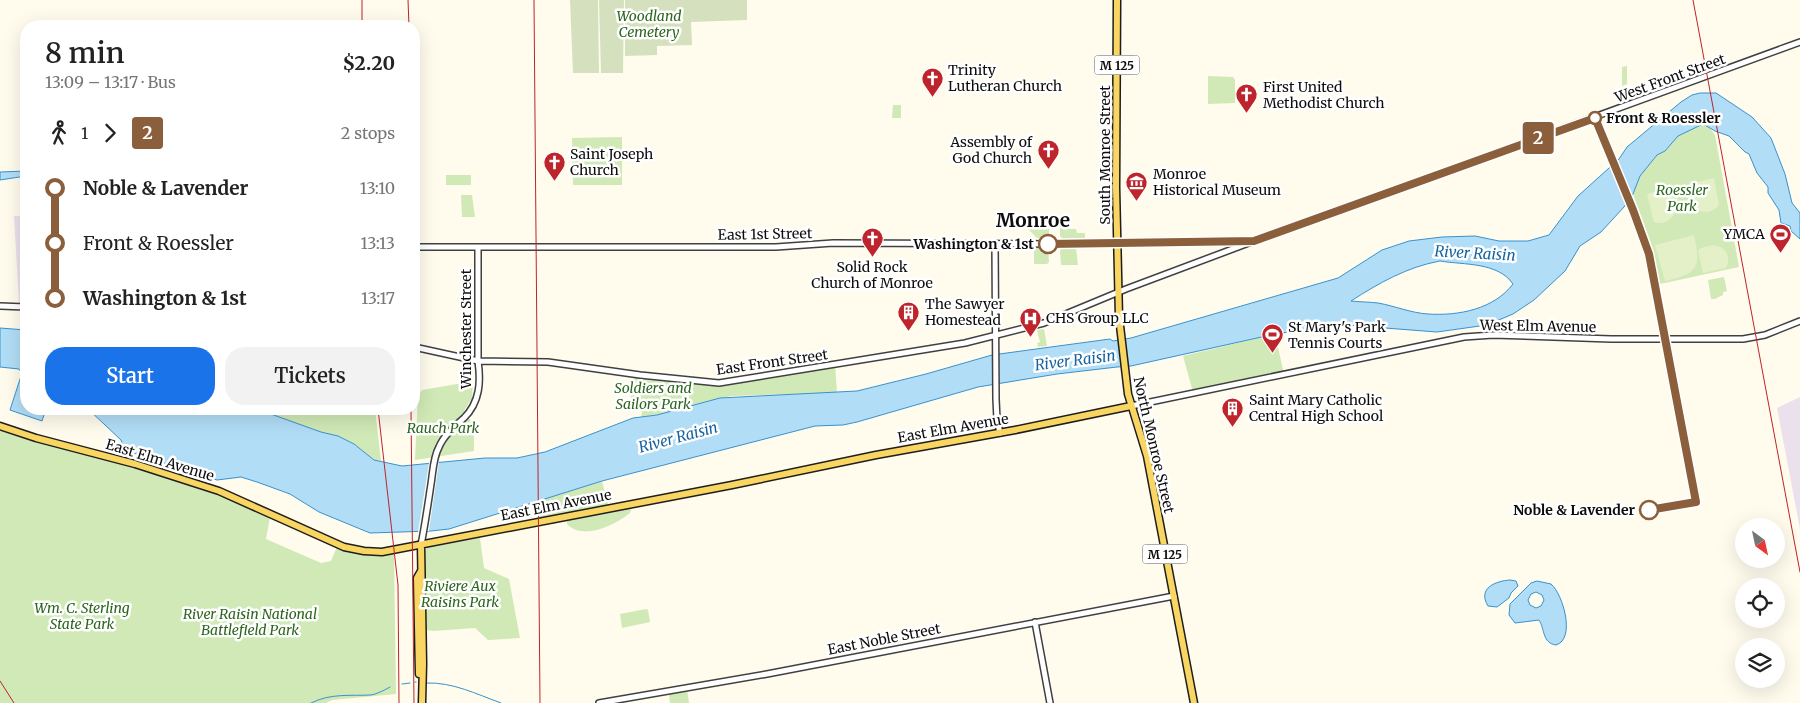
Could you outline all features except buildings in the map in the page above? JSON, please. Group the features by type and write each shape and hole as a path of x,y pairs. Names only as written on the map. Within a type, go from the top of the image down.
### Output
{"main road":[{"name":"South Monroe Street","path":"1117,0 1118,242 1124,369"},
{"name":"North Monroe Street","path":"1124,369 1130,406 1144,445 1194,703"},
{"name":"East Elm Avenue","path":"0,426 36,438 135,464 210,488 344,547 382,552 732,485 876,455 1000,433 1130,406"},
{"path":"421,545 423,590 422,703"}],"street":[{"name":"West Front Street","path":"1126,289 1800,42"},
{"path":"1595,118 1649,254 1665,338"},
{"name":"East 1st Street","path":"420,247 776,247 833,243 1056,244 1118,242 1180,244 1254,241"},
{"path":"995,243 996,386 997,420 1000,433"},
{"name":"Winchester Street","path":"421,545 434,460 439,446 450,430 466,416 479,392 478,247"},
{"name":"East Front Street","path":"420,348 478,361 548,362 640,376 719,382 965,343 997,336 1044,323 1126,289"},
{"path":"0,306 20,307"},
{"name":"West Elm Avenue","path":"1130,406 1464,337 1493,335 1611,339 1743,339 1765,335 1800,321"},
{"name":"East Noble Street","path":"599,703 767,674 1174,596"},
{"path":"1035,622 1050,703"}],"shaded area":[{"path":"14,216 20,216 19,303"},
{"path":"1800,397 1800,529 1777,408"}],"green space":[{"path":"570,0 598,0 599,73 573,73"},
{"path":"599,0 624,0 623,73 601,73"},
{"name":"Woodland Cemetery","path":"625,0 747,0 747,20 691,22 692,45 657,46 657,55 625,56"},
{"path":"1627,66 1627,84 1622,86 1622,67"},
{"path":"1208,76 1233,77 1235,80 1235,103 1208,104"},
{"path":"893,105 901,105 901,118 892,118"},
{"name":"Roessler Park","path":"1703,124 1709,127 1715,135 1739,267 1660,284 1650,241 1633,194 1640,176 1657,155 1665,151 1678,136"},
{"path":"622,137 622,185 573,185 572,138"},
{"path":"446,175 471,175 471,185 446,185"},
{"path":"1714,178 1719,205 1714,210 1703,212 1693,205 1687,187 1690,184"},
{"path":"1673,186 1679,198 1676,212 1667,221 1661,223 1654,222 1647,194"},
{"path":"461,195 472,195 475,217 462,217"},
{"path":"1023,224 1037,224 1037,227 1049,229 1049,236 1047,238 1037,238"},
{"path":"1060,225 1068,225 1068,229 1076,229 1077,233 1085,233 1085,240 1063,240 1060,236"},
{"path":"1694,235 1697,255 1695,267 1685,275 1665,281 1655,245"},
{"path":"1713,245 1721,247 1726,252 1728,264 1726,268 1703,273 1698,250"},
{"path":"1036,248 1048,248 1049,262 1047,264 1034,264 1034,251"},
{"path":"1062,248 1076,248 1078,265 1061,265 1060,251"},
{"path":"1724,277 1727,291 1715,299 1711,299 1708,280"},
{"path":"1044,329 1047,346 1038,347 1037,343 1040,342 1037,330"},
{"path":"1275,334 1284,374 1193,392 1183,356"},
{"name":"Soldiers and Sailors Park","path":"835,364 837,393 731,396 657,415 641,417 642,412 633,406 631,401 634,375 719,383"},
{"name":"Rauch Park","path":"457,384 473,384 472,398 464,411 468,418 474,422 474,451 415,460 417,415 420,415 420,392 422,390"},
{"path":"274,415 376,415 381,461 374,460 354,444 338,436"},
{"path":"0,430 203,488 270,517 266,539 321,563 331,561 337,547 365,554 394,552 396,694 332,700 326,703 0,703"},
{"path":"602,481 609,508 538,521 538,501"},
{"path":"629,507 630,513 616,522 599,529 581,531 567,524 567,519"},
{"name":"Riviere Aux Raisins Park","path":"480,538 484,568 509,579 520,638 488,640 475,628 426,630 425,550 428,547"},
{"path":"648,610 650,622 622,628 620,614"},
{"path":"687,689 689,703 670,703 669,694 671,692"}],"water":[{"name":"River Raisin","path":"1716,93 1752,117 1771,138 1785,174 1792,203 1800,213 1800,239 1791,231 1790,226 1781,223 1779,210 1768,193 1768,187 1757,173 1749,154 1729,136 1703,124 1678,136 1665,151 1657,155 1640,176 1633,194 1624,207 1601,232 1580,246 1565,271 1534,300 1513,314 1487,325 1437,332 1346,325 1315,328 1275,334 1131,366 1057,374 978,387 857,422 843,425 815,426 602,481 449,529 431,531 370,533 319,512 290,494 257,482 241,477 217,480 124,450 121,440 94,415 274,415 338,436 354,444 374,460 402,466 485,458 517,458 545,452 633,418 657,415 720,398 857,391 992,355 1110,339 1113,341 1131,338 1338,278 1382,250 1409,241 1475,236 1499,241 1528,241 1549,235 1578,196 1619,159 1627,147 1692,95","holes":["1440,261 1470,264 1499,272 1513,284 1505,293 1486,305 1452,314 1422,313 1378,303 1351,301 1383,282 1416,267"]},
{"path":"20,171 20,177 0,180 0,172"},
{"path":"0,328 20,330 20,370 0,367"},
{"path":"20,379 20,413 10,410"},
{"path":"25,415 44,415 42,421"},
{"path":"1510,580 1516,581 1518,586 1509,598 1497,607 1488,606 1485,600 1486,590 1494,584"},
{"path":"1537,581 1551,584 1560,597 1566,626 1562,641 1556,645 1548,642 1539,620 1515,623 1509,615 1510,604 1531,583","holes":["1536,592 1542,595 1544,600 1541,606 1536,608 1530,605 1528,600 1531,594"]}],"pier":[{"path":"439,462 429,531 418,532 429,463"}],"waterway":[{"path":"402,684 410,683"},
{"path":"426,683 446,684 501,703"},
{"path":"311,703 333,696 371,695 390,687"}],"railway":[{"path":"362,0 362,20"},
{"path":"408,0 409,20"},
{"path":"534,0 540,703"},
{"path":"1693,0 1800,572"},
{"path":"379,415 398,585 399,703"},
{"path":"411,415 414,703"},
{"path":"0,681 14,703"}],"bus line":[{"name":"2","path":"1048,244 1110,242 1180,244 1254,241 1595,118 1649,254 1696,502 1649,510"}],"place":[{"name":"Trinity Lutheran Church","path":"932,97"},
{"name":"First United Methodist Church","path":"1247,114"},
{"name":"Front & Roessler","path":"1595,118"},
{"name":"Assembly of God Church","path":"1048,169"},
{"name":"Saint Joseph Church","path":"554,181"},
{"name":"Monroe Historical Museum","path":"1137,201"},
{"name":"Washington & 1st","path":"1048,244"},
{"name":"YMCA","path":"1781,253"},
{"name":"Solid Rock Church of Monroe","path":"872,258"},
{"name":"The Sawyer Homestead","path":"909,331"},
{"name":"CHS Group LLC","path":"1030,337"},
{"name":"St Mary's Park Tennis Courts","path":"1272,354"},
{"name":"Saint Mary Catholic Central High School","path":"1233,427"},
{"name":"Noble & Lavender","path":"1649,510"}],"district":[{"name":"Monroe","path":"1033,220"}],"park label":[{"name":"Wm. C. Sterling State Park","path":"82,616"},
{"name":"River Raisin National Battlefield Park","path":"250,622"}]}
